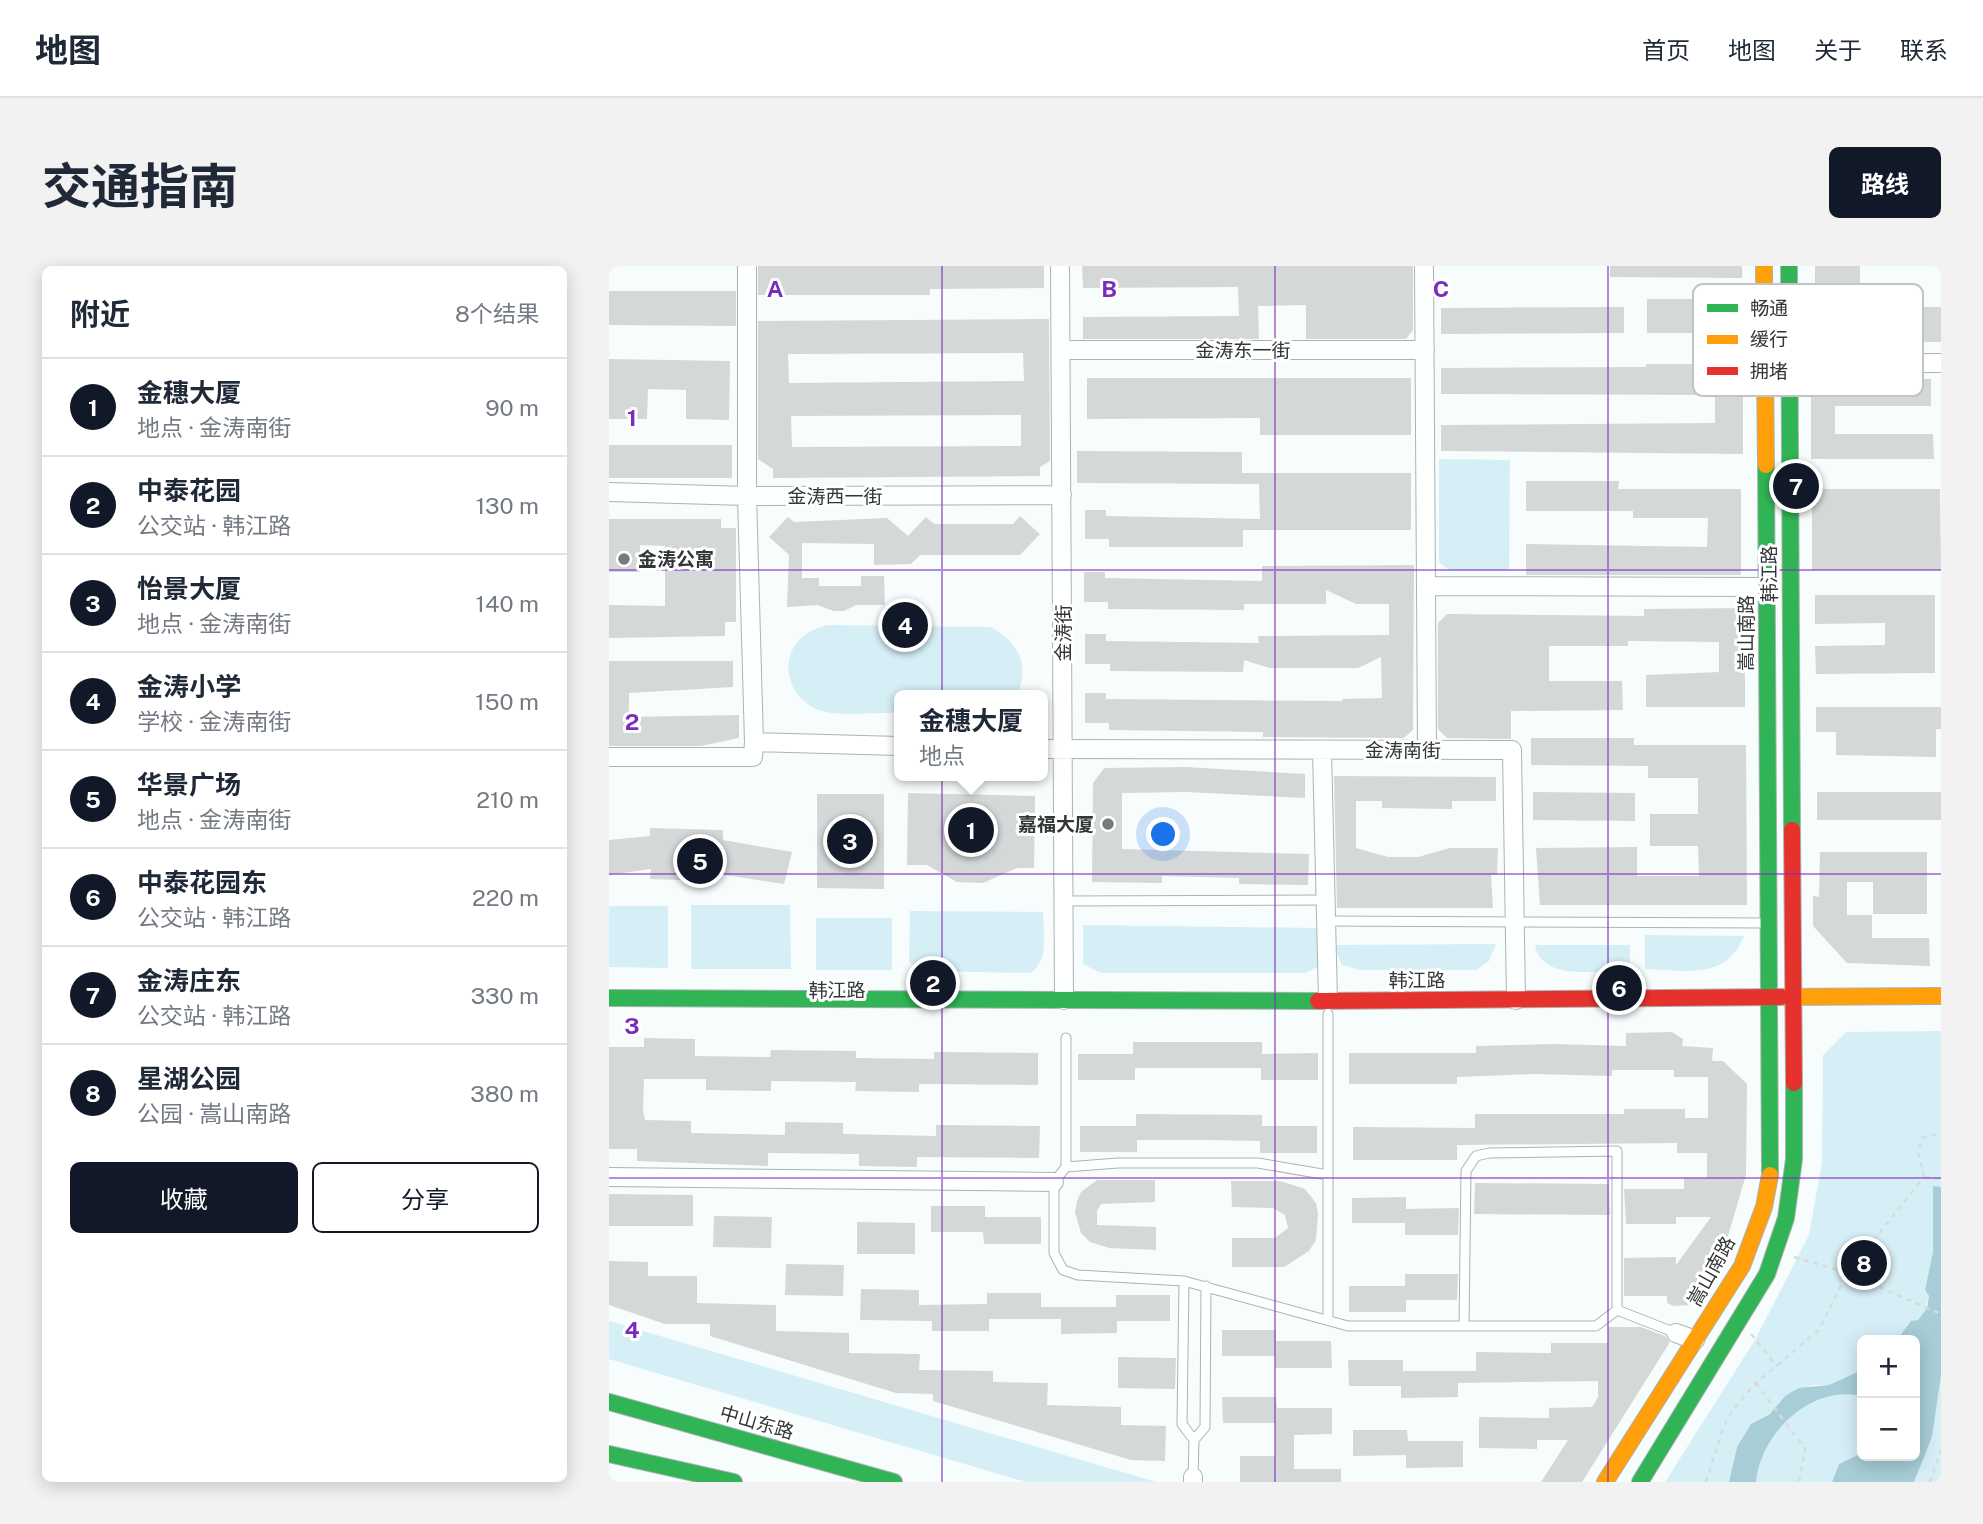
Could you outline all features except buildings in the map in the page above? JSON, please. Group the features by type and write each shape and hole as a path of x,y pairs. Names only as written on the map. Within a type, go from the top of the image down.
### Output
{"street":[{"path":"609,757 753,757 747,496 747,266"},
{"name":"金涛街","path":"1060,266 1065,1006"},
{"path":"1424,266 1427,750"},
{"name":"嵩山南路","path":"1764,266 1764,284"},
{"path":"1789,266 1789,284"},
{"name":"金涛东一街","path":"1061,350 1425,350"},
{"path":"1923,363 1941,363"},
{"name":"嵩山南路","path":"1605,1482 1742,1266 1764,1207 1772,1163 1765,396"},
{"name":"韩江路","path":"1789,396 1793,1006"},
{"name":"金涛西一街","path":"609,492 747,496 1062,495"},
{"path":"1426,586 1767,587"},
{"path":"754,742 894,746"},
{"name":"金涛南街","path":"1048,749 1512,750 1516,1000"},
{"path":"1322,750 1328,1008"},
{"name":"韩江路","path":"1793,1006 1941,996"},
{"name":"韩江路","path":"609,998 1328,1008 1793,1006 1941,1012"},
{"name":"韩江路","path":"1328,1008 1516,1000 1770,1006"},
{"name":"韩江路","path":"609,1009 1065,1006"},
{"path":"1640,1482 1767,1274 1786,1218 1794,1159 1793,1006"},
{"path":"609,1177 1054,1182"},
{"path":"1676,1333 1695,1340"},
{"path":"609,1391 639,1411"},
{"name":"中山东路","path":"609,1402 894,1482"},
{"path":"609,1454 734,1482"}],"lane":[{"path":"1064,901 1325,900"},
{"path":"1326,921 1770,923"},
{"path":"1328,1008 1328,1320"},
{"path":"1066,1038 1066,1167 1054,1182 1054,1253 1063,1269 1078,1275 1184,1281 1348,1326 1596,1325 1617,1310"},
{"path":"1464,1326 1466,1171 1476,1156 1489,1153 1617,1151 1617,1310"},
{"path":"1066,1167 1118,1163 1258,1163 1328,1175"},
{"path":"1184,1281 1182,1424 1193,1440 1193,1479"},
{"path":"1193,1440 1205,1427 1206,1286"},
{"path":"1617,1310 1676,1333"}],"path":[{"path":"1924,1177 1917,1153 1922,1138 1941,1133"},
{"path":"1924,1177 1941,1179"},
{"path":"1706,1482 1723,1428 1732,1411 1756,1383 1819,1330 1847,1273 1924,1177"},
{"path":"1775,1249 1847,1273 1941,1314"},
{"path":"1750,1331 1777,1366"},
{"path":"1756,1383 1805,1449 1799,1482"},
{"path":"1930,1482 1941,1450"}],"shaded area":[{"path":"1439,459 1510,460 1509,570 1449,570 1439,562"},
{"path":"827,625 990,627 1015,647 1022,664 1021,684 1019,690 894,690 894,713 850,714 822,711 802,699 790,680 788,669 794,647 811,631"},
{"path":"691,905 790,905 791,969 691,969"},
{"path":"609,906 668,906 668,968 609,967"},
{"path":"910,911 1043,912 1043,954 1036,968 1030,973 919,971 909,961"},
{"path":"816,918 892,918 892,970 816,970"},
{"path":"1083,925 1320,928 1320,966 1305,973 1101,973 1083,964"},
{"path":"1645,935 1744,936 1727,960 1703,970 1690,971 1645,969"},
{"path":"1496,944 1489,961 1476,970 1360,970 1342,965 1333,945"},
{"path":"1535,945 1630,945 1630,970 1560,970 1540,957"},
{"path":"1941,1031 1941,1187 1933,1186 1933,1252 1925,1290 1929,1296 1923,1316 1902,1335 1857,1335 1857,1373 1829,1385 1813,1385 1785,1396 1770,1414 1751,1424 1737,1447 1729,1482 1665,1482 1755,1340 1809,1235 1822,1162 1823,1055 1846,1032"},
{"path":"1933,1186 1941,1187 1941,1376 1932,1437 1914,1482 1832,1482 1839,1464 1857,1455 1857,1461 1920,1461 1920,1335 1901,1335 1911,1321 1918,1320 1927,1308 1929,1296 1925,1290 1933,1252"},
{"path":"609,1321 1156,1482 1026,1482 609,1359"},
{"path":"1857,1372 1857,1395 1843,1394 1825,1397 1807,1405 1778,1430 1767,1446 1756,1482 1729,1482 1737,1447 1751,1424 1770,1414 1785,1396 1799,1388 1829,1385"},
{"path":"1941,1376 1941,1482 1914,1482 1932,1437"},
{"path":"1833,1395 1857,1395 1857,1455 1839,1464 1832,1482 1756,1482 1766,1448 1787,1420 1801,1409"}],"traffic: fast":[{"path":"1789,266 1789,284"},
{"path":"1790,396 1792,830"},
{"path":"1766,465 1770,1175"},
{"path":"609,998 1318,1001"},
{"path":"1640,1482 1767,1274 1786,1218 1794,1159 1794,1083"},
{"path":"609,1402 894,1482"},
{"path":"609,1454 734,1482"}],"traffic: slow":[{"path":"1764,266 1764,284"},
{"path":"1765,396 1766,465"},
{"path":"1781,997 1941,996"},
{"path":"1605,1482 1742,1266 1764,1207 1770,1175"}],"traffic: jam":[{"path":"1792,830 1794,1083"},
{"path":"1318,1001 1781,997"}],"place":[{"name":"金涛庄东","path":"1796,486"},
{"name":"金涛公寓","path":"624,559"},
{"name":"金涛小学","path":"905,625"},
{"name":"嘉福大厦","path":"1108,824"},
{"name":"金穗大厦","path":"971,830"},
{"name":"怡景大厦","path":"850,841"},
{"name":"华景广场","path":"700,861"},
{"name":"中泰花园","path":"933,983"},
{"name":"中泰花园东","path":"1619,988"},
{"name":"星湖公园","path":"1864,1263"}]}
